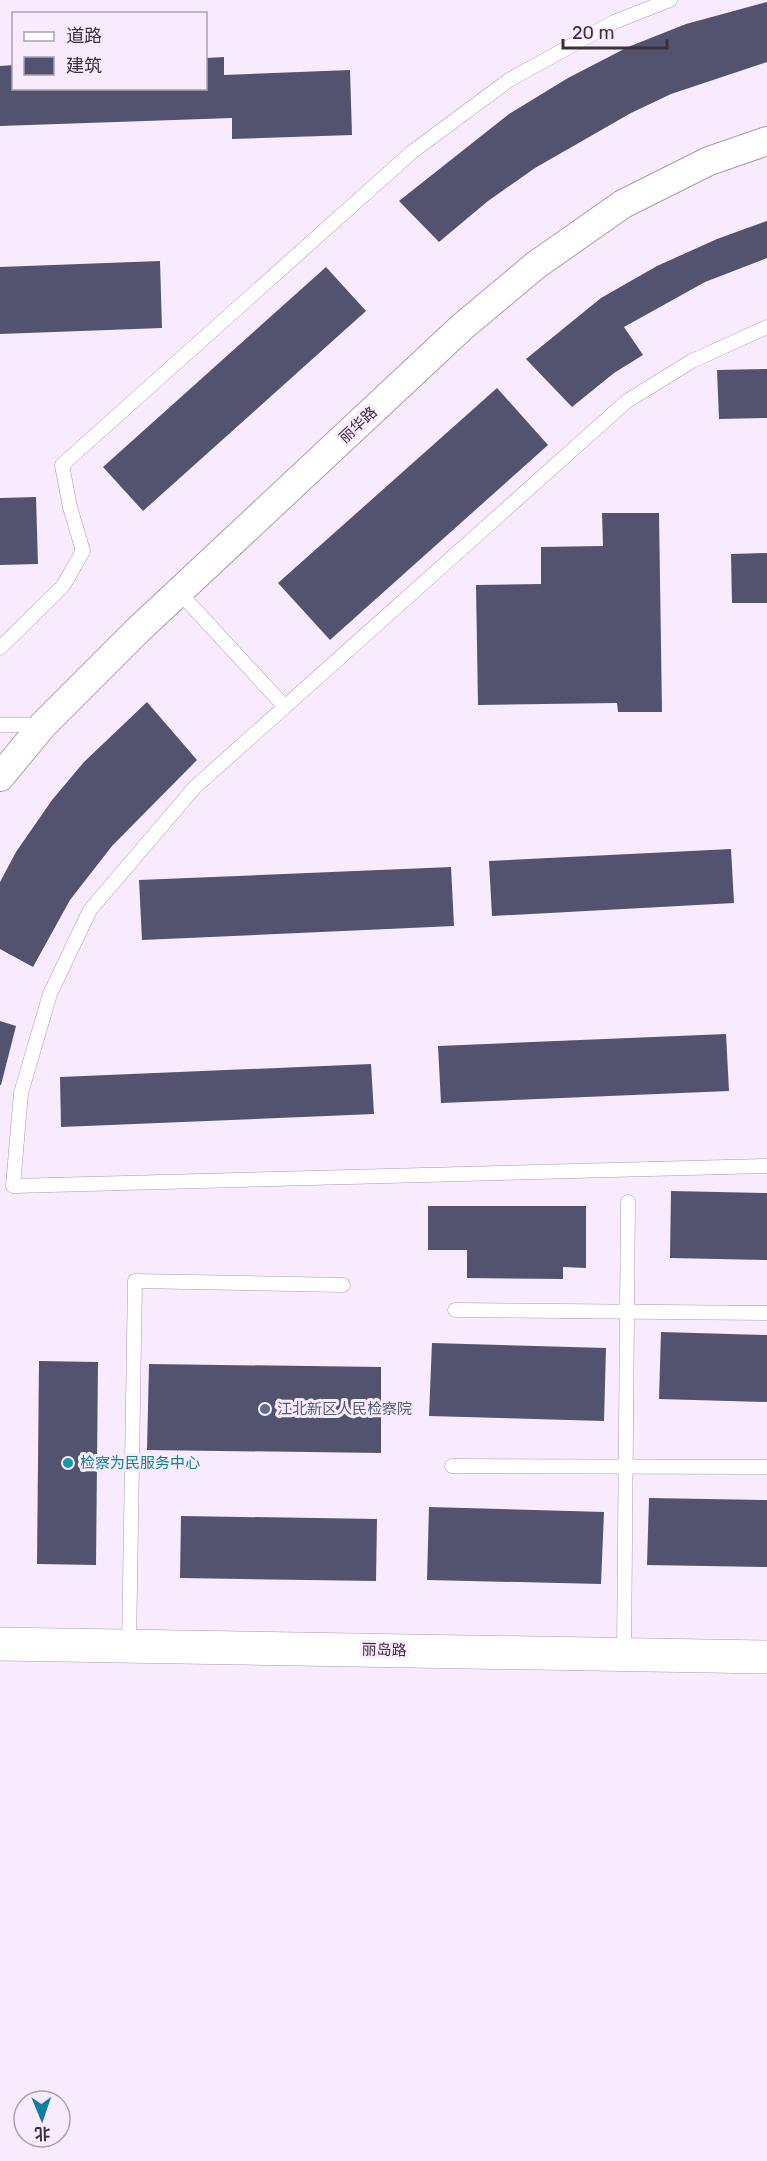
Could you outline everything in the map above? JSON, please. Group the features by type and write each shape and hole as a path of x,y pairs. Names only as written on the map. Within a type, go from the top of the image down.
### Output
{"street":[{"name":"丽华路","path":"0,777 44,725 138,630 462,327 536,265 623,204 709,161 767,141"},
{"name":"丽岛路","path":"0,1644 767,1657"}],"lane":[{"path":"0,648 63,586 83,551 70,507 62,465 412,152 509,81 614,22 670,0"},
{"path":"767,327 692,361 627,401 195,787 90,910 50,994 21,1093 13,1186 767,1166"},
{"path":"179,592 285,707"},
{"path":"0,725 44,725"},
{"path":"624,1654 628,1202"},
{"path":"129,1646 135,1281 343,1285"},
{"path":"455,1310 767,1313"},
{"path":"452,1466 767,1467"}],"building":[{"path":"767,2 767,62 671,94 631,113 535,168 488,201 439,242 399,201 509,114 568,78 628,47 686,24"},
{"path":"224,57 224,75 350,70 352,135 232,139 232,118 0,126 0,66 12,65 12,90 207,90 207,58"},
{"path":"767,221 767,258 705,282 624,327 643,355 614,373 572,407 526,359 601,298 657,266 717,239"},
{"path":"160,261 162,328 0,334 0,267"},
{"path":"326,267 366,311 143,511 103,467"},
{"path":"767,369 767,418 719,419 717,370"},
{"path":"497,388 548,445 330,640 278,583"},
{"path":"36,497 38,564 0,565 0,498"},
{"path":"602,513 659,513 662,712 618,712 617,703 478,705 476,585 541,584 541,547 603,546"},
{"path":"767,553 767,603 732,603 731,554"},
{"path":"147,702 197,760 112,846 70,900 33,967 0,949 0,882 16,852 52,800 84,762"},
{"path":"731,849 734,903 492,916 489,861"},
{"path":"451,867 454,926 142,940 139,880"},
{"path":"0,1021 16,1026 1,1085 0,1085"},
{"path":"726,1034 729,1091 441,1103 438,1046"},
{"path":"371,1064 374,1114 61,1127 60,1077"},
{"path":"671,1191 767,1193 767,1260 670,1258"},
{"path":"428,1206 586,1206 586,1268 563,1267 563,1279 467,1278 467,1250 428,1250"},
{"path":"661,1332 767,1335 767,1402 659,1399"},
{"path":"432,1343 606,1348 604,1421 429,1416"},
{"name":"检察为民服务中心","path":"39,1361 98,1362 96,1565 37,1564"},
{"name":"江北新区人民检察院","path":"149,1364 381,1367 381,1453 147,1450"},
{"path":"649,1498 767,1500 767,1567 647,1565"},
{"path":"429,1507 604,1512 601,1584 427,1580"},
{"path":"181,1516 377,1519 376,1581 180,1578"}],"place":[{"name":"江北新区人民检察院","path":"265,1409"},
{"name":"检察为民服务中心","path":"68,1463"}]}
